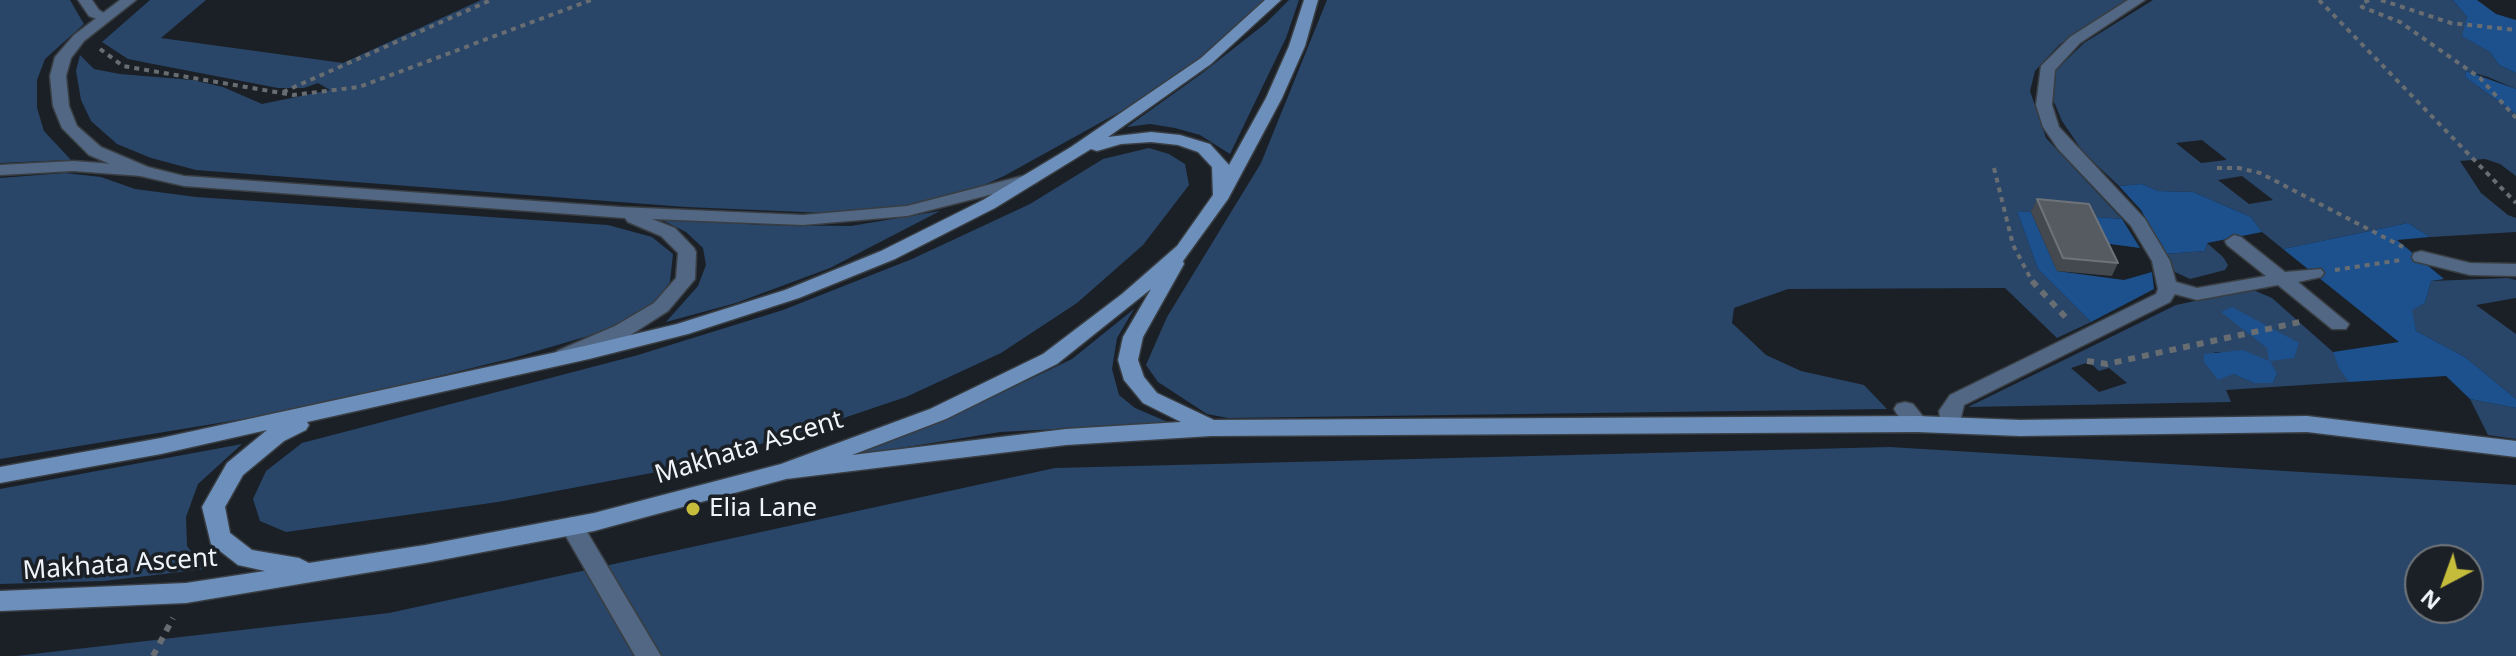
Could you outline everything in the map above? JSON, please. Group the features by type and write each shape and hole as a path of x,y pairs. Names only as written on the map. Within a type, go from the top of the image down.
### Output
{"main road":[{"path":"0,475 323,413 681,329 792,294 888,255 989,204 1077,151 1206,61 1274,0"},
{"name":"Makhata Ascent","path":"0,601 186,593 572,526 786,471 938,414 1050,359 1129,298 1184,250 1219,199 1274,98 1297,46 1311,0"},
{"path":"1077,151 1119,139 1151,137 1180,140 1204,148 1221,166 1219,199"},
{"path":"1184,250 1133,337 1128,360 1134,380 1150,398 1211,428"},
{"path":"316,570 246,558 219,538 213,507 235,469 276,435 323,413"},
{"path":"786,471 1066,437 1211,428 1911,416 1950,425 2020,428 2307,424 2516,449"}],"street":[{"path":"85,0 94,13 105,18"},
{"path":"129,0 79,38 63,57 58,76 61,106 70,128 95,151 142,171"},
{"path":"1950,425 1950,411 1957,400 2163,298 2168,286 2161,261 2139,223 2064,145 2051,127 2044,105 2047,69 2075,40 2138,0"},
{"path":"0,170 73,166 142,171 184,181 239,186 762,219 855,217 938,204 1030,179"},
{"path":"554,360 622,331 661,307 685,279 687,252 668,232 620,212"},
{"path":"2234,241 2334,320"},
{"path":"2421,257 2470,269 2516,270"},
{"path":"2168,286 2197,294 2314,273"},
{"path":"572,526 648,656"}],"path":[{"path":"281,93 491,0"},
{"path":"79,38 92,39 123,66 293,95 359,87 591,0"},
{"path":"2319,0 2516,203"},
{"path":"2369,0 2361,4 2362,7 2400,22 2480,78 2516,118"},
{"path":"2381,0 2451,23 2516,30"},
{"path":"1994,168 2013,245 2034,284 2063,315 2090,335"},
{"path":"2217,168 2239,168 2260,173 2421,257"},
{"path":"2314,273 2421,257"},
{"path":"2064,347 2080,359 2107,364 2334,320"},
{"path":"153,656 186,593"}],"shaded area":[{"path":"0,0 70,0 84,24 45,59 37,80 37,108 44,131 71,160 0,163"},
{"path":"150,0 206,0 161,38 343,63 481,0 1269,0 1256,15 1163,88 1004,176 962,195 904,208 849,214 686,207 196,170 151,158 117,144 91,121 81,100 76,71 80,55 94,69 193,80 223,87 262,104 330,90 318,83 304,88 278,88 128,59 102,42"},
{"path":"1289,0 1299,0 1286,38 1230,154 1200,135 1175,128 1150,124 1127,127 1201,74 1266,23"},
{"path":"1327,0 2126,0 2059,45 2035,71 2030,91 2046,138 2122,219 2017,211 2038,269 2091,322 2057,338 2005,288 1788,289 1734,308 1732,323 1766,355 1801,371 1864,385 1887,409 1228,418 1207,414 1158,382 1146,365 1167,317 1261,163"},
{"path":"2153,0 2453,0 2467,17 2463,36 2490,52 2499,65 2516,73 2516,89 2466,71 2465,77 2516,114 2516,176 2500,164 2485,159 2460,161 2481,193 2516,218 2516,232 2430,237 2408,223 2283,249 2262,232 2251,217 2193,192 2158,191 2142,184 2119,186 2083,152 2062,121 2052,97 2054,72 2084,43","holes":["2202,140 2226,159 2226,160 2201,163 2176,143","2242,176 2273,200 2249,204 2218,180"]},
{"path":"2453,0 2477,0 2496,14 2516,20 2516,73 2499,65 2490,52 2462,36 2467,17"},
{"path":"2466,71 2516,89 2516,114 2465,77"},
{"path":"1149,148 1169,154 1185,164 1189,185 1143,245 1077,303 1001,353 906,397 805,431 678,468 498,502 286,532 260,521 253,499 266,471 302,443 638,355 783,310 912,259 1030,204 1103,159"},
{"path":"65,173 101,177 135,189 196,197 608,225 652,237 673,254 670,282 650,308 612,329 513,358 304,409 0,459 0,178"},
{"path":"2142,184 2158,191 2193,192 2251,217 2262,232 2207,243 2205,251 2165,254 2141,210 2119,186"},
{"path":"940,211 830,268 736,303 666,322 698,286 706,265 703,248 686,232 654,216 759,225 851,226"},
{"path":"2017,211 2031,212 2057,271 2124,280 2152,272 2154,289 2091,322 2038,269"},
{"path":"2083,216 2122,219 2140,248 2095,242"},
{"path":"2408,223 2430,237 2397,240 2444,279 2431,281 2425,303 2412,310 2416,331 2465,357 2516,399 2516,408 2470,399 2446,376 2349,382 2339,368 2333,352 2399,342 2283,249"},
{"path":"2207,243 2223,257 2228,265 2225,270 2190,279 2175,272 2165,254 2205,251"},
{"path":"2516,280 2516,298 2476,305 2516,334 2516,399 2465,357 2416,331 2411,310 2425,303 2431,281"},
{"path":"2251,289 2272,298 2333,352 2349,382 2226,390 2231,402 1968,407 2176,305","holes":["2214,352 2228,352 2277,374 2273,383 2254,383 2233,374","2089,362 2099,371 2109,368 2127,383 2099,392 2071,368"]},
{"path":"2232,307 2299,343 2294,358 2270,361 2277,374 2273,383 2254,383 2233,374 2218,380 2204,362 2204,354 2243,350 2269,361 2267,348 2221,312"},
{"path":"1134,309 1117,338 1112,369 1119,395 1135,408 1170,423 1000,432 845,457 936,424 1072,359"},
{"path":"2470,399 2516,408 2516,439 2488,435"},
{"path":"242,444 198,484 186,517 187,546 205,569 104,581 0,584 0,489"},
{"path":"1890,447 2516,485 2516,656 16,656 389,613 1055,468"}],"building":[{"path":"2037,199 2089,204 2118,263 2063,258"}],"place":[{"name":"Elia Lane","path":"693,509"}]}
